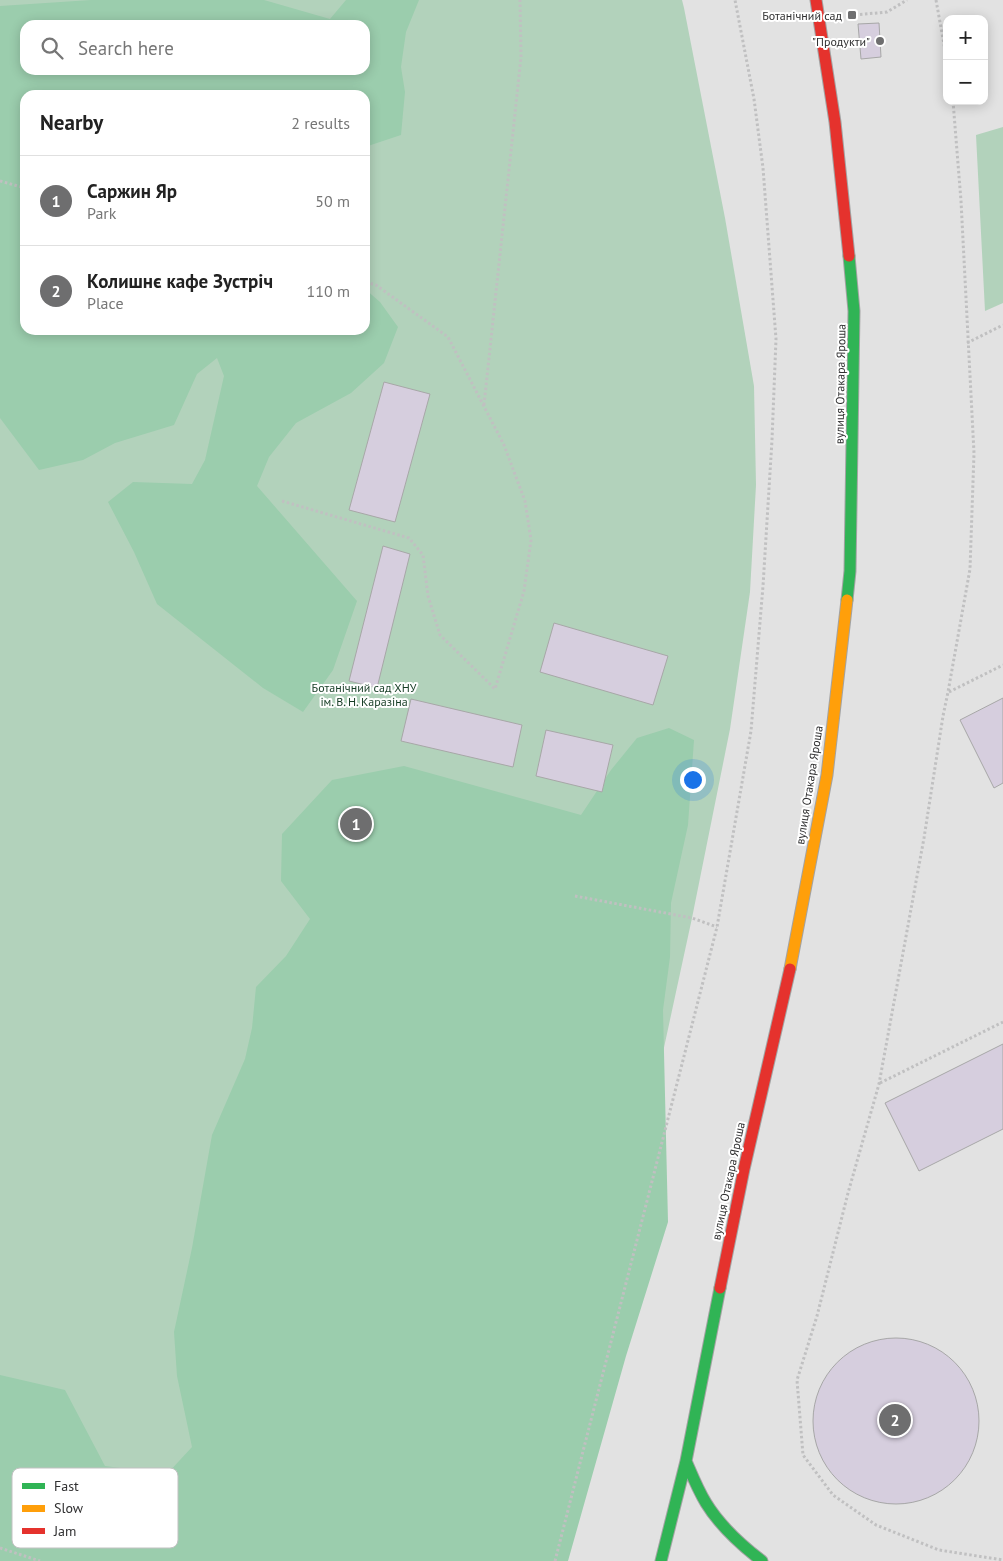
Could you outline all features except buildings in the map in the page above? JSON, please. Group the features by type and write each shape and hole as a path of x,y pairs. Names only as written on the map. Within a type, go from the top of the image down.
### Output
{"street":[{"name":"вулиця Отакара Яроша","path":"661,1561 686,1460 744,1169 790,970 827,774 850,571 854,311 835,122 816,0"},
{"path":"686,1460 702,1498 748,1551 762,1561"}],"path":[{"path":"484,406 521,57 520,0"},
{"path":"555,1561 716,927 751,731 763,586 776,339 763,168 754,99 735,0"},
{"path":"852,16 887,12 907,0"},
{"path":"936,0 947,60"},
{"path":"953,105 961,201 974,453 970,569 880,1084 848,1193 817,1316 797,1380 803,1455 834,1494 876,1525 939,1550 1003,1560"},
{"path":"0,181 20,187"},
{"path":"282,501 409,538 423,555 428,596 440,635 495,689 524,591 531,540 525,501 504,445 448,337 376,286 370,284"},
{"path":"968,343 1003,325"},
{"path":"948,692 1003,664"},
{"path":"575,896 692,918 716,927"},
{"path":"880,1084 1003,1022"},
{"path":"0,1548 40,1561"}],"green space":[{"name":"Ботанічний сад ХНУ ім. В. Н. Каразіна","path":"0,0 682,0 725,218 754,386 756,485 750,592 730,729 692,918 617,1265 178,1476 178,1468 12,1468 12,1548 27,1548 0,1561"},
{"path":"91,0 264,0 330,19 346,0 419,0 406,32 401,67 405,92 401,135 370,145 370,90 20,90 20,335 370,335 370,293 380,302 398,327 384,363 351,393 296,423 269,457 257,486 357,601 333,670 303,712 263,688 157,604 134,552 108,502 133,482 192,484 205,460 224,376 217,358 197,374 174,425 115,443 83,460 39,470 0,418 0,6"},
{"path":"1003,127 1003,303 985,311 976,135"},
{"path":"669,728 694,740 688,825 671,903 670,957 663,1010 668,1222 626,1356 568,1561 0,1561 0,1375 65,1390 105,1466 120,1468 12,1468 12,1548 178,1548 178,1468 173,1468 192,1447 177,1376 174,1332 192,1248 212,1135 245,1059 252,1028 256,987 286,956 310,919 281,881 282,834 332,780 404,766 581,815 611,770 637,738"}],"traffic: fast":[{"path":"847,600 850,571 854,311 849,256"},
{"path":"661,1561 686,1461 720,1288"},
{"path":"686,1461 700,1493 718,1520 731,1535 762,1561"}],"traffic: slow":[{"path":"790,969 827,775 847,600"}],"traffic: jam":[{"path":"816,0 835,122 849,256"},
{"path":"720,1288 744,1169 790,969"}],"place":[{"name":"Ботанічний сад","path":"852,15"},
{"name":"\"Продукти\"","path":"880,41"},
{"name":"Саржин Яр","path":"356,824"},
{"name":"Колишнє кафе Зустріч","path":"895,1420"}]}
